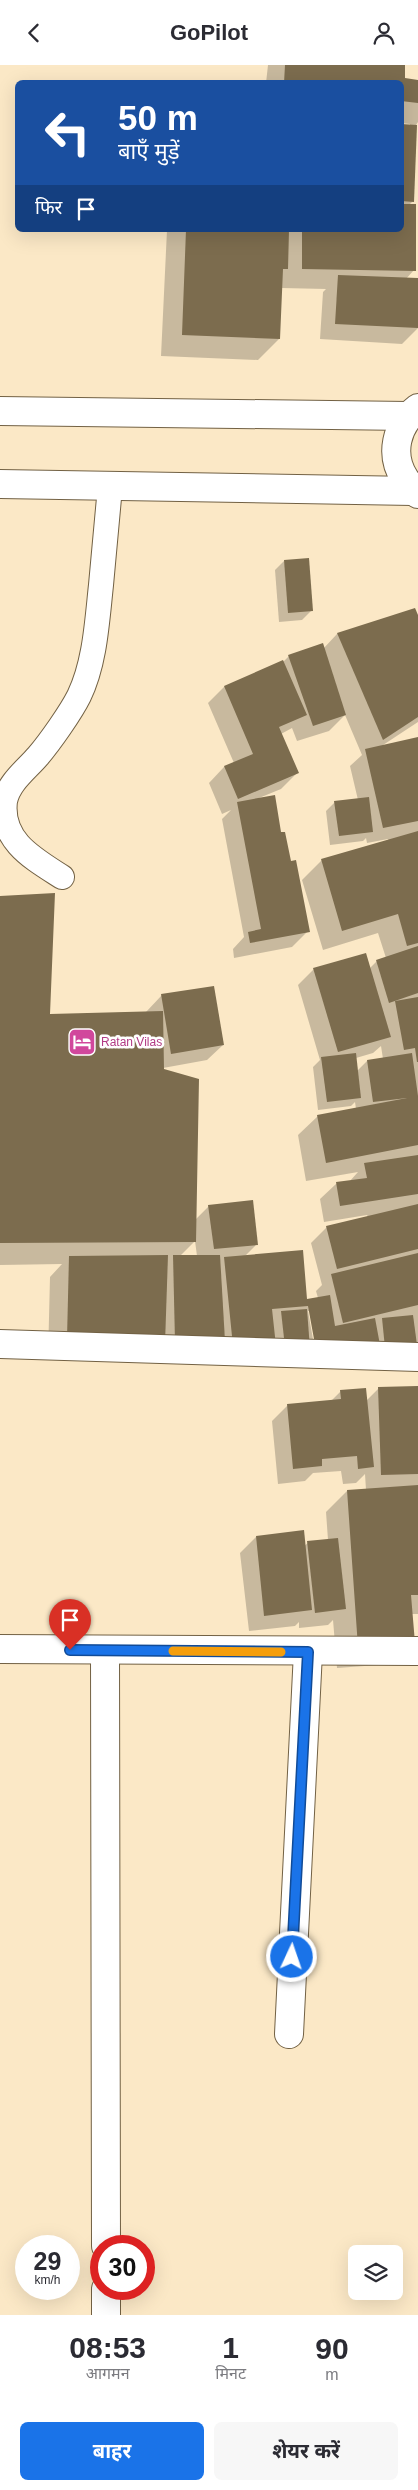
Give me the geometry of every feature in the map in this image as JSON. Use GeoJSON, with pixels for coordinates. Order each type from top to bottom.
{"type":"FeatureCollection","features":[{"type":"Feature","properties":{"kind":"street"},"geometry":{"type":"LineString","coordinates":[[0,411],[413,412]]}},
{"type":"Feature","properties":{"kind":"street"},"geometry":{"type":"LineString","coordinates":[[413,412],[396,441],[398,468],[416,492]]}},
{"type":"Feature","properties":{"kind":"street"},"geometry":{"type":"LineString","coordinates":[[0,484],[416,492]]}},
{"type":"Feature","properties":{"kind":"street"},"geometry":{"type":"LineString","coordinates":[[0,1344],[418,1357]]}},
{"type":"Feature","properties":{"kind":"street"},"geometry":{"type":"LineString","coordinates":[[0,1649],[308,1652],[418,1651]]}},
{"type":"Feature","properties":{"kind":"street"},"geometry":{"type":"LineString","coordinates":[[105,1650],[106,2235]]}},
{"type":"Feature","properties":{"kind":"street"},"geometry":{"type":"LineString","coordinates":[[289,2034],[308,1652]]}},
{"type":"Feature","properties":{"kind":"street"},"geometry":{"type":"LineString","coordinates":[[106,2300],[106,2315]]}},
{"type":"Feature","properties":{"kind":"lane"},"geometry":{"type":"LineString","coordinates":[[62,877],[23,852],[10,837],[6,820],[5,802],[12,784],[39,755],[78,697],[90,665],[97,624],[110,487]]}},
{"type":"Feature","properties":{"kind":"building"},"geometry":{"type":"Polygon","coordinates":[[[285,65],[405,65],[405,78],[418,80],[418,103],[404,101],[404,80],[284,80],[285,65]]]}},
{"type":"Feature","properties":{"kind":"building"},"geometry":{"type":"Polygon","coordinates":[[[404,124],[417,125],[414,202],[404,201],[404,124]]]}},
{"type":"Feature","properties":{"kind":"building"},"geometry":{"type":"Polygon","coordinates":[[[404,204],[416,204],[416,271],[302,269],[302,232],[404,232],[404,204]]]}},
{"type":"Feature","properties":{"kind":"building"},"geometry":{"type":"Polygon","coordinates":[[[186,232],[289,232],[288,269],[283,269],[280,339],[182,335],[186,232]]]}},
{"type":"Feature","properties":{"kind":"building"},"geometry":{"type":"Polygon","coordinates":[[[338,275],[418,278],[418,328],[335,324],[338,275]]]}},
{"type":"Feature","properties":{"kind":"building"},"geometry":{"type":"Polygon","coordinates":[[[309,558],[313,611],[288,613],[284,560],[309,558]]]}},
{"type":"Feature","properties":{"kind":"building"},"geometry":{"type":"Polygon","coordinates":[[[415,608],[418,615],[418,717],[383,740],[337,633],[415,608]]]}},
{"type":"Feature","properties":{"kind":"building"},"geometry":{"type":"Polygon","coordinates":[[[323,643],[346,715],[313,726],[288,655],[323,643]]]}},
{"type":"Feature","properties":{"kind":"building"},"geometry":{"type":"Polygon","coordinates":[[[283,660],[307,715],[279,727],[299,773],[238,799],[224,766],[253,754],[224,686],[283,660]]]}},
{"type":"Feature","properties":{"kind":"building"},"geometry":{"type":"Polygon","coordinates":[[[418,737],[418,821],[383,828],[365,749],[418,737]]]}},
{"type":"Feature","properties":{"kind":"building"},"geometry":{"type":"Polygon","coordinates":[[[275,795],[281,832],[285,832],[291,861],[296,860],[310,932],[250,943],[248,932],[261,929],[237,802],[275,795]]]}},
{"type":"Feature","properties":{"kind":"building"},"geometry":{"type":"Polygon","coordinates":[[[369,797],[373,832],[339,836],[334,801],[369,797]]]}},
{"type":"Feature","properties":{"kind":"building"},"geometry":{"type":"Polygon","coordinates":[[[418,831],[418,943],[407,946],[398,914],[342,931],[321,859],[418,831]]]}},
{"type":"Feature","properties":{"kind":"building","name":"Ratan Vilas"},"geometry":{"type":"Polygon","coordinates":[[[55,893],[50,1014],[163,1011],[164,1069],[199,1079],[196,1242],[0,1243],[0,896],[55,893]]]}},
{"type":"Feature","properties":{"kind":"building"},"geometry":{"type":"Polygon","coordinates":[[[418,946],[418,993],[389,1003],[376,960],[418,946]]]}},
{"type":"Feature","properties":{"kind":"building"},"geometry":{"type":"Polygon","coordinates":[[[366,953],[391,1037],[338,1052],[313,968],[366,953]]]}},
{"type":"Feature","properties":{"kind":"building"},"geometry":{"type":"Polygon","coordinates":[[[214,986],[224,1045],[171,1054],[161,994],[214,986]]]}},
{"type":"Feature","properties":{"kind":"building"},"geometry":{"type":"Polygon","coordinates":[[[418,997],[417,1062],[415,1048],[404,1050],[395,1001],[418,997]]]}},
{"type":"Feature","properties":{"kind":"building"},"geometry":{"type":"Polygon","coordinates":[[[356,1053],[361,1098],[327,1102],[321,1057],[356,1053]]]}},
{"type":"Feature","properties":{"kind":"building"},"geometry":{"type":"Polygon","coordinates":[[[412,1053],[418,1096],[418,1145],[326,1163],[317,1115],[407,1098],[373,1102],[367,1060],[412,1053]]]}},
{"type":"Feature","properties":{"kind":"building"},"geometry":{"type":"Polygon","coordinates":[[[418,1155],[418,1194],[340,1206],[336,1182],[367,1178],[364,1163],[418,1155]]]}},
{"type":"Feature","properties":{"kind":"building"},"geometry":{"type":"Polygon","coordinates":[[[253,1200],[258,1245],[214,1249],[208,1205],[253,1200]]]}},
{"type":"Feature","properties":{"kind":"building"},"geometry":{"type":"Polygon","coordinates":[[[418,1204],[418,1249],[337,1269],[326,1226],[418,1204]]]}},
{"type":"Feature","properties":{"kind":"building"},"geometry":{"type":"Polygon","coordinates":[[[303,1250],[307,1299],[330,1295],[335,1326],[375,1318],[380,1345],[316,1350],[308,1306],[272,1309],[276,1346],[233,1346],[224,1257],[303,1250]]]}},
{"type":"Feature","properties":{"kind":"building"},"geometry":{"type":"Polygon","coordinates":[[[418,1253],[418,1305],[343,1323],[331,1274],[418,1253]]]}},
{"type":"Feature","properties":{"kind":"building"},"geometry":{"type":"Polygon","coordinates":[[[168,1255],[165,1344],[67,1339],[69,1256],[168,1255]]]}},
{"type":"Feature","properties":{"kind":"building"},"geometry":{"type":"Polygon","coordinates":[[[173,1255],[220,1255],[225,1341],[175,1341],[173,1255]]]}},
{"type":"Feature","properties":{"kind":"building"},"geometry":{"type":"Polygon","coordinates":[[[307,1309],[310,1349],[285,1347],[281,1311],[307,1309]]]}},
{"type":"Feature","properties":{"kind":"building"},"geometry":{"type":"Polygon","coordinates":[[[413,1315],[417,1345],[385,1348],[382,1318],[413,1315]]]}},
{"type":"Feature","properties":{"kind":"building"},"geometry":{"type":"Polygon","coordinates":[[[418,1386],[418,1474],[381,1475],[378,1387],[418,1386]]]}},
{"type":"Feature","properties":{"kind":"building"},"geometry":{"type":"Polygon","coordinates":[[[366,1388],[374,1467],[358,1469],[357,1456],[322,1459],[322,1466],[293,1469],[287,1404],[341,1399],[340,1390],[366,1388]]]}},
{"type":"Feature","properties":{"kind":"building"},"geometry":{"type":"Polygon","coordinates":[[[418,1485],[418,1595],[411,1595],[415,1643],[358,1647],[347,1490],[418,1485]]]}},
{"type":"Feature","properties":{"kind":"building"},"geometry":{"type":"Polygon","coordinates":[[[304,1530],[312,1610],[264,1616],[256,1536],[304,1530]]]}},
{"type":"Feature","properties":{"kind":"building"},"geometry":{"type":"Polygon","coordinates":[[[338,1538],[346,1609],[315,1613],[307,1541],[338,1538]]]}},
{"type":"Feature","properties":{"kind":"slow traffic"},"geometry":{"type":"LineString","coordinates":[[173,1651],[281,1652]]}},
{"type":"Feature","properties":{"kind":"place","name":"Ratan Vilas"},"geometry":{"type":"Point","coordinates":[82,1042]}},
{"type":"Feature","properties":{"kind":"route"},"geometry":{"type":"LineString","coordinates":[[70,1650],[308,1652],[292,1957]]}}]}
